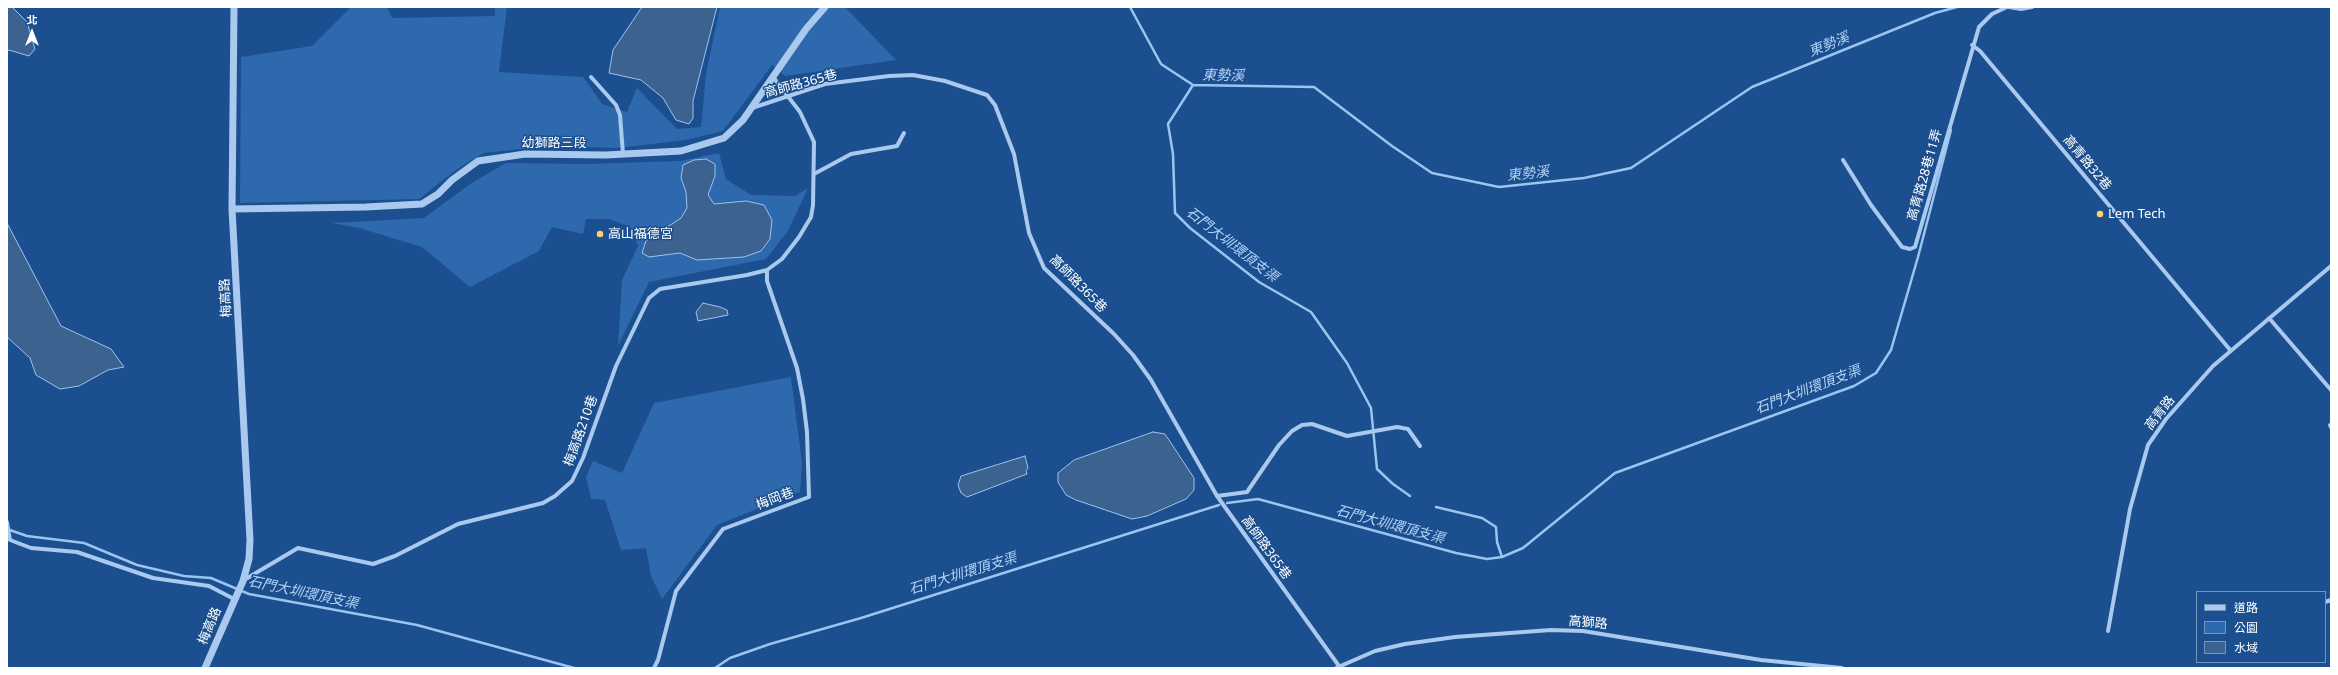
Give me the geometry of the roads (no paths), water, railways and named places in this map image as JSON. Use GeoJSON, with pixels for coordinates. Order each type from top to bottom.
{"type":"FeatureCollection","features":[{"type":"Feature","properties":{"kind":"street","name":"梅高路"},"geometry":{"type":"LineString","coordinates":[[205,668],[242,583],[249,559],[250,540],[232,209],[234,7]]}},
{"type":"Feature","properties":{"kind":"street","name":"幼獅路三段"},"geometry":{"type":"LineString","coordinates":[[232,209],[366,207],[422,204],[438,194],[452,180],[478,161],[525,154],[623,154],[681,151],[724,138],[743,120],[806,29],[825,7]]}},
{"type":"Feature","properties":{"kind":"street","name":"高青路28巷11弄"},"geometry":{"type":"LineString","coordinates":[[1842,160],[1871,205],[1902,247],[1910,249],[1915,247],[1972,45],[1979,28],[1992,14],[2008,7],[2022,9],[2032,7]]}},
{"type":"Feature","properties":{"kind":"street","name":"高青路32巷"},"geometry":{"type":"LineString","coordinates":[[1972,45],[1980,51],[2231,351]]}},
{"type":"Feature","properties":{"kind":"street","name":"高師路365巷"},"geometry":{"type":"LineString","coordinates":[[751,108],[825,84],[889,76],[913,75],[945,82],[986,95],[995,105],[1014,154],[1029,233],[1044,268],[1109,329],[1133,355],[1152,380],[1217,496],[1338,667]]}},
{"type":"Feature","properties":{"kind":"street","name":"梅高路210巷"},"geometry":{"type":"LineString","coordinates":[[242,583],[298,548],[373,564],[395,556],[458,524],[543,503],[555,496],[572,481],[583,458],[616,366],[649,298],[660,289],[747,275],[768,270],[782,259],[799,237],[811,217],[813,205],[814,142],[800,112],[773,77]]}},
{"type":"Feature","properties":{"kind":"street"},"geometry":{"type":"LineString","coordinates":[[591,78],[616,105],[620,115],[623,154]]}},
{"type":"Feature","properties":{"kind":"street"},"geometry":{"type":"LineString","coordinates":[[814,174],[851,154],[898,146],[904,133]]}},
{"type":"Feature","properties":{"kind":"street","name":"高青路"},"geometry":{"type":"LineString","coordinates":[[2108,631],[2130,509],[2148,445],[2166,419],[2212,366],[2331,266]]}},
{"type":"Feature","properties":{"kind":"street","name":"梅岡巷"},"geometry":{"type":"LineString","coordinates":[[654,668],[658,660],[676,591],[722,529],[809,497],[807,432],[798,368],[767,281],[768,270]]}},
{"type":"Feature","properties":{"kind":"street"},"geometry":{"type":"LineString","coordinates":[[2269,318],[2331,390]]}},
{"type":"Feature","properties":{"kind":"street"},"geometry":{"type":"LineString","coordinates":[[1217,496],[1247,492],[1280,445],[1292,431],[1302,425],[1312,424],[1347,436],[1397,427],[1408,428],[1420,446]]}},
{"type":"Feature","properties":{"kind":"street"},"geometry":{"type":"LineString","coordinates":[[7,522],[10,540],[31,548],[76,552],[153,578],[209,586],[236,596]]}},
{"type":"Feature","properties":{"kind":"street","name":"高獅路"},"geometry":{"type":"LineString","coordinates":[[1338,667],[1376,651],[1405,644],[1455,637],[1551,630],[1584,631],[1761,660],[1842,668]]}},
{"type":"Feature","properties":{"kind":"water"},"geometry":{"type":"Polygon","coordinates":[[[7,7],[12,7],[27,22],[35,49],[29,56],[9,50],[7,51],[7,7]]]}},
{"type":"Feature","properties":{"kind":"water"},"geometry":{"type":"Polygon","coordinates":[[[642,7],[717,7],[693,101],[693,118],[689,124],[676,120],[663,98],[641,80],[609,73],[613,50],[642,7]]]}},
{"type":"Feature","properties":{"kind":"water"},"geometry":{"type":"Polygon","coordinates":[[[706,159],[715,164],[715,176],[708,195],[714,204],[746,201],[764,205],[772,220],[770,239],[761,251],[744,257],[697,260],[680,253],[649,257],[642,253],[646,241],[681,218],[687,208],[686,192],[681,178],[683,165],[694,160],[706,159]]]}},
{"type":"Feature","properties":{"kind":"water"},"geometry":{"type":"Polygon","coordinates":[[[7,223],[61,326],[111,349],[124,367],[108,370],[79,386],[60,389],[36,375],[30,358],[7,337],[7,223]]]}},
{"type":"Feature","properties":{"kind":"water"},"geometry":{"type":"Polygon","coordinates":[[[703,303],[727,310],[728,315],[698,321],[696,312],[703,303]]]}},
{"type":"Feature","properties":{"kind":"water"},"geometry":{"type":"Polygon","coordinates":[[[1153,432],[1165,434],[1194,478],[1194,490],[1186,499],[1147,516],[1132,519],[1076,500],[1066,495],[1058,482],[1058,473],[1074,460],[1153,432]]]}},
{"type":"Feature","properties":{"kind":"water"},"geometry":{"type":"Polygon","coordinates":[[[1025,456],[1028,468],[1026,471],[1027,474],[967,497],[961,493],[958,485],[961,476],[1025,456]]]}},
{"type":"Feature","properties":{"kind":"waterway","name":"東勢溪"},"geometry":{"type":"LineString","coordinates":[[1130,7],[1161,64],[1193,85],[1314,87],[1392,146],[1432,173],[1499,187],[1584,178],[1631,168],[1752,87],[1935,13],[1957,7]]}},
{"type":"Feature","properties":{"kind":"waterway","name":"石門大圳環頂支渠"},"geometry":{"type":"LineString","coordinates":[[1193,85],[1168,124],[1173,154],[1175,213],[1190,228],[1259,282],[1311,312],[1347,363],[1371,408],[1377,469],[1393,484],[1410,496]]}},
{"type":"Feature","properties":{"kind":"waterway","name":"石門大圳環頂支渠"},"geometry":{"type":"LineString","coordinates":[[1227,503],[1258,499],[1456,553],[1487,559],[1502,557],[1523,548],[1615,473],[1854,386],[1876,373],[1891,350],[1918,257],[1951,130]]}},
{"type":"Feature","properties":{"kind":"waterway","name":"石門大圳環頂支渠"},"geometry":{"type":"LineString","coordinates":[[715,668],[730,658],[770,644],[861,618],[1219,505]]}},
{"type":"Feature","properties":{"kind":"waterway","name":"石門大圳環頂支渠"},"geometry":{"type":"LineString","coordinates":[[1436,507],[1482,518],[1496,527],[1497,542],[1502,557]]}},
{"type":"Feature","properties":{"kind":"waterway","name":"石門大圳環頂支渠"},"geometry":{"type":"LineString","coordinates":[[7,529],[27,536],[84,543],[137,565],[184,576],[211,578],[249,594],[417,625],[574,668]]}},
{"type":"Feature","properties":{"kind":"place","name":"Lem Tech"},"geometry":{"type":"Point","coordinates":[2100,214]}},
{"type":"Feature","properties":{"kind":"place","name":"高山福德宮"},"geometry":{"type":"Point","coordinates":[600,234]}}]}
